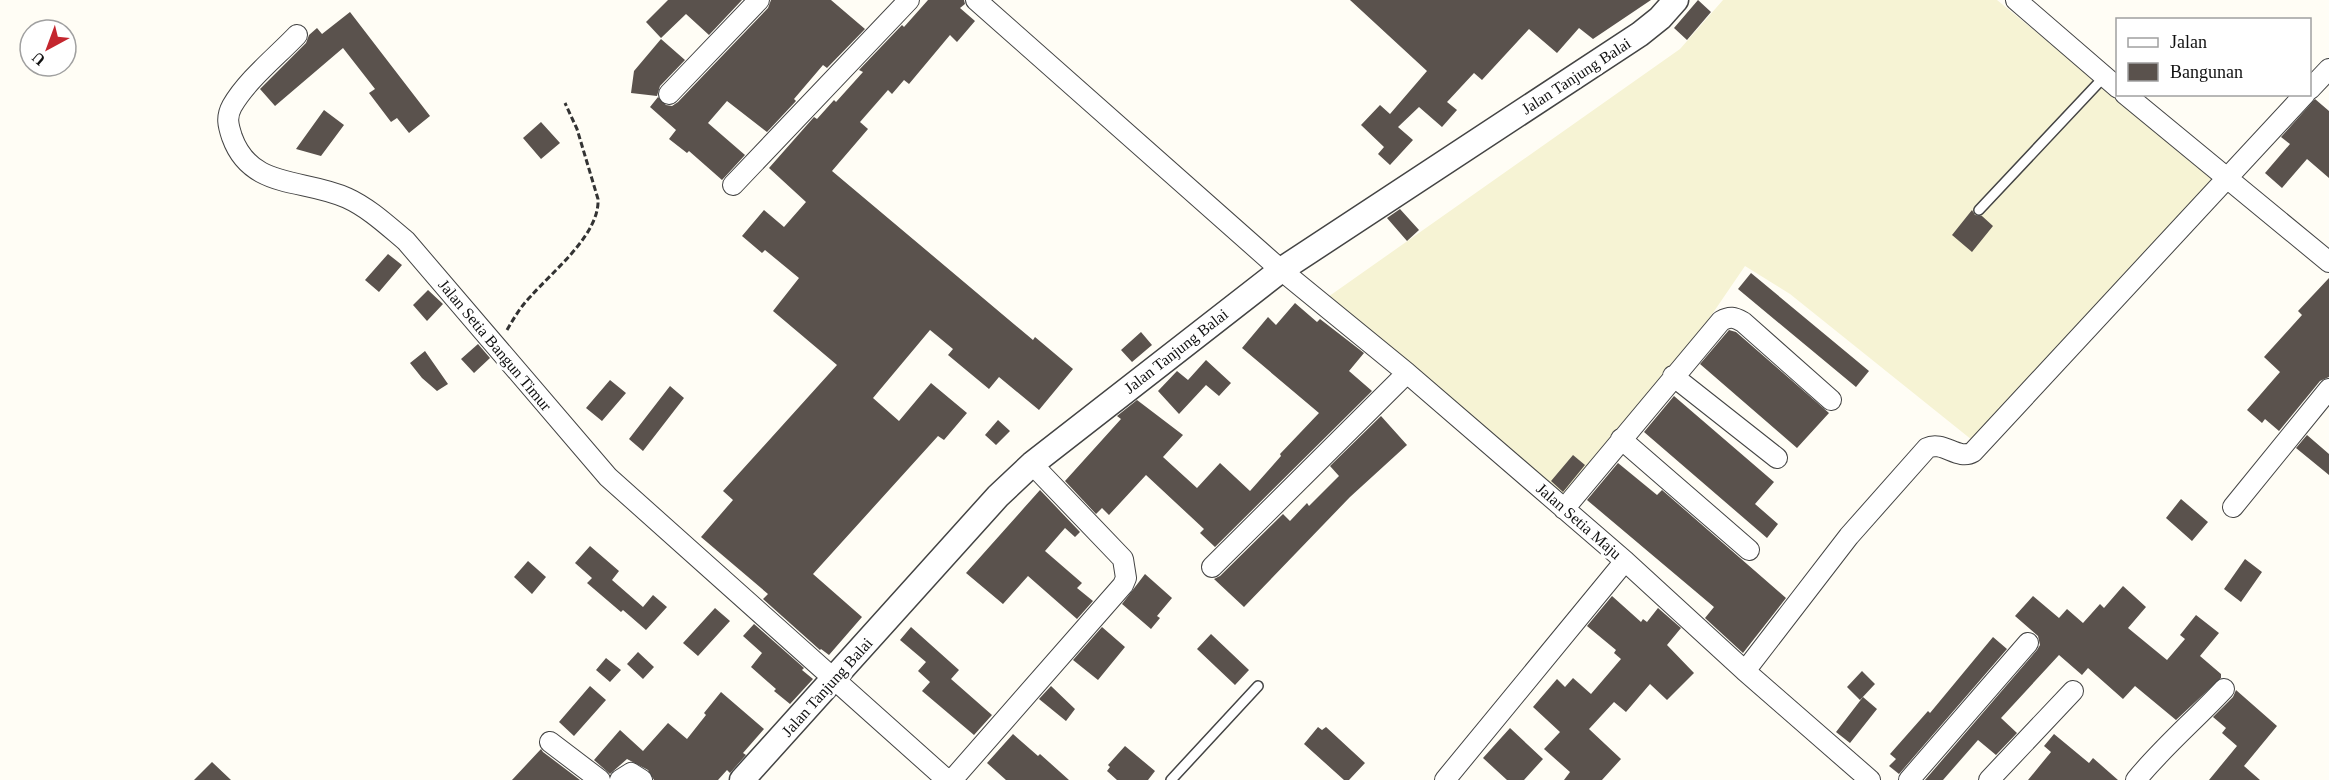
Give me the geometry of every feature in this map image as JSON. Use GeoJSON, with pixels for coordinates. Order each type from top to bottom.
{"type":"FeatureCollection","features":[{"type":"Feature","properties":{"kind":"street"},"geometry":{"type":"LineString","coordinates":[[669,94],[759,0]]}},
{"type":"Feature","properties":{"kind":"street"},"geometry":{"type":"LineString","coordinates":[[733,185],[909,0]]}},
{"type":"Feature","properties":{"kind":"street","name":"Jalan Setia Maju"},"geometry":{"type":"LineString","coordinates":[[976,0],[1281,270],[1407,373],[1624,561],[1870,780]]}},
{"type":"Feature","properties":{"kind":"street","name":"Jalan Tanjung Balai"},"geometry":{"type":"LineString","coordinates":[[742,780],[998,496],[1032,464],[1281,270],[1640,34],[1660,18],[1676,0]]}},
{"type":"Feature","properties":{"kind":"street"},"geometry":{"type":"LineString","coordinates":[[2016,0],[2111,83]]}},
{"type":"Feature","properties":{"kind":"street","name":"Jalan Setia Bangun Timur"},"geometry":{"type":"LineString","coordinates":[[297,35],[246,87],[231,108],[227,123],[243,160],[254,169],[291,184],[322,188],[349,199],[380,219],[406,241],[608,477],[950,780]]}},
{"type":"Feature","properties":{"kind":"street"},"geometry":{"type":"LineString","coordinates":[[2311,88],[2329,69]]}},
{"type":"Feature","properties":{"kind":"street"},"geometry":{"type":"LineString","coordinates":[[2128,96],[2329,262]]}},
{"type":"Feature","properties":{"kind":"street"},"geometry":{"type":"LineString","coordinates":[[1745,671],[1850,536],[1927,448],[1937,445],[1964,454],[1973,452],[2303,96]]}},
{"type":"Feature","properties":{"kind":"street"},"geometry":{"type":"LineString","coordinates":[[1564,509],[1721,321],[1733,317],[1743,322],[1831,400]]}},
{"type":"Feature","properties":{"kind":"street"},"geometry":{"type":"LineString","coordinates":[[1212,567],[1407,373]]}},
{"type":"Feature","properties":{"kind":"street"},"geometry":{"type":"LineString","coordinates":[[1673,376],[1777,458]]}},
{"type":"Feature","properties":{"kind":"street"},"geometry":{"type":"LineString","coordinates":[[2233,507],[2329,389]]}},
{"type":"Feature","properties":{"kind":"street"},"geometry":{"type":"LineString","coordinates":[[1621,439],[1749,550]]}},
{"type":"Feature","properties":{"kind":"street"},"geometry":{"type":"LineString","coordinates":[[950,780],[1117,592],[1126,578],[1123,559],[1032,464]]}},
{"type":"Feature","properties":{"kind":"street"},"geometry":{"type":"LineString","coordinates":[[1445,780],[1624,561]]}},
{"type":"Feature","properties":{"kind":"street"},"geometry":{"type":"LineString","coordinates":[[1909,780],[2028,643]]}},
{"type":"Feature","properties":{"kind":"street"},"geometry":{"type":"LineString","coordinates":[[2136,780],[2224,689]]}},
{"type":"Feature","properties":{"kind":"street"},"geometry":{"type":"LineString","coordinates":[[1989,780],[2073,691]]}},
{"type":"Feature","properties":{"kind":"street"},"geometry":{"type":"LineString","coordinates":[[550,742],[600,780]]}},
{"type":"Feature","properties":{"kind":"street"},"geometry":{"type":"LineString","coordinates":[[620,780],[631,773],[642,780]]}},
{"type":"Feature","properties":{"kind":"lane"},"geometry":{"type":"LineString","coordinates":[[1979,210],[2111,83]]}},
{"type":"Feature","properties":{"kind":"lane"},"geometry":{"type":"LineString","coordinates":[[1171,780],[1258,686]]}},
{"type":"Feature","properties":{"kind":"path"},"geometry":{"type":"LineString","coordinates":[[497,347],[513,319],[529,298],[576,249],[598,211],[598,199],[577,129],[565,103]]}},
{"type":"Feature","properties":{"kind":"shaded area"},"geometry":{"type":"Polygon","coordinates":[[[1723,0],[1997,0],[2215,178],[1977,444],[1790,294],[1745,266],[1704,326],[1556,511],[1318,304],[1680,49],[1723,0]]]}},
{"type":"Feature","properties":{"kind":"building"},"geometry":{"type":"Polygon","coordinates":[[[668,0],[742,0],[709,35],[686,14],[661,38],[646,22],[668,0]]]}},
{"type":"Feature","properties":{"kind":"building"},"geometry":{"type":"Polygon","coordinates":[[[771,0],[831,0],[865,29],[827,68],[823,65],[794,99],[796,101],[767,132],[727,101],[708,123],[745,155],[722,180],[689,151],[687,153],[669,139],[676,130],[650,107],[658,97],[666,105],[672,106],[678,102],[768,8],[771,0]]]}},
{"type":"Feature","properties":{"kind":"building"},"geometry":{"type":"Polygon","coordinates":[[[928,0],[964,0],[965,4],[960,8],[975,21],[957,42],[950,35],[909,84],[904,80],[892,94],[888,90],[860,122],[868,129],[832,171],[1033,340],[1035,337],[1073,369],[1039,410],[999,377],[989,389],[948,355],[953,349],[930,330],[873,398],[899,421],[931,383],[967,413],[944,440],[938,436],[813,574],[862,617],[829,655],[820,650],[763,599],[768,594],[701,537],[733,500],[723,491],[837,365],[773,311],[799,278],[765,250],[762,253],[742,236],[764,210],[784,227],[806,202],[769,168],[814,117],[817,119],[834,100],[836,102],[863,72],[859,70],[902,25],[904,27],[928,0]]]}},
{"type":"Feature","properties":{"kind":"building"},"geometry":{"type":"Polygon","coordinates":[[[1350,0],[1651,0],[1593,39],[1579,28],[1557,53],[1529,29],[1482,80],[1474,73],[1447,102],[1457,110],[1442,127],[1419,107],[1398,127],[1413,140],[1390,165],[1378,154],[1384,147],[1361,125],[1380,105],[1390,114],[1427,71],[1350,0]]]}},
{"type":"Feature","properties":{"kind":"building"},"geometry":{"type":"Polygon","coordinates":[[[1698,0],[1711,12],[1687,40],[1674,28],[1698,0]]]}},
{"type":"Feature","properties":{"kind":"building"},"geometry":{"type":"Polygon","coordinates":[[[350,12],[430,116],[409,133],[397,118],[391,122],[369,93],[375,89],[343,48],[275,106],[260,89],[306,43],[309,35],[317,28],[322,34],[350,12]]]}},
{"type":"Feature","properties":{"kind":"building"},"geometry":{"type":"Polygon","coordinates":[[[661,39],[685,60],[660,86],[657,96],[631,93],[634,71],[661,39]]]}},
{"type":"Feature","properties":{"kind":"building"},"geometry":{"type":"Polygon","coordinates":[[[2315,99],[2329,111],[2329,178],[2307,159],[2282,188],[2265,173],[2290,144],[2281,137],[2315,99]]]}},
{"type":"Feature","properties":{"kind":"building"},"geometry":{"type":"Polygon","coordinates":[[[324,110],[344,125],[321,156],[296,149],[324,110]]]}},
{"type":"Feature","properties":{"kind":"building"},"geometry":{"type":"Polygon","coordinates":[[[541,122],[560,143],[541,159],[523,138],[541,122]]]}},
{"type":"Feature","properties":{"kind":"building"},"geometry":{"type":"Polygon","coordinates":[[[1400,209],[1419,230],[1407,241],[1387,218],[1400,209]]]}},
{"type":"Feature","properties":{"kind":"building"},"geometry":{"type":"Polygon","coordinates":[[[1972,210],[1975,215],[1982,216],[1993,226],[1972,252],[1952,235],[1972,210]]]}},
{"type":"Feature","properties":{"kind":"building"},"geometry":{"type":"Polygon","coordinates":[[[388,254],[402,265],[379,292],[365,280],[388,254]]]}},
{"type":"Feature","properties":{"kind":"building"},"geometry":{"type":"Polygon","coordinates":[[[1751,273],[1869,371],[1856,387],[1738,289],[1751,273]]]}},
{"type":"Feature","properties":{"kind":"building"},"geometry":{"type":"Polygon","coordinates":[[[2329,278],[2329,377],[2320,381],[2279,431],[2265,419],[2262,423],[2247,410],[2280,372],[2264,357],[2302,315],[2298,311],[2329,278]]]}},
{"type":"Feature","properties":{"kind":"building"},"geometry":{"type":"Polygon","coordinates":[[[428,290],[443,304],[427,321],[413,305],[428,290]]]}},
{"type":"Feature","properties":{"kind":"building"},"geometry":{"type":"Polygon","coordinates":[[[1295,303],[1317,322],[1320,319],[1364,353],[1349,371],[1372,391],[1215,547],[1200,533],[1204,529],[1146,475],[1109,515],[1102,508],[1096,514],[1065,481],[1121,419],[1117,416],[1137,400],[1183,435],[1163,457],[1197,488],[1220,463],[1250,491],[1281,456],[1280,454],[1319,413],[1242,348],[1268,317],[1276,325],[1295,303]]]}},
{"type":"Feature","properties":{"kind":"building"},"geometry":{"type":"Polygon","coordinates":[[[1729,330],[1736,332],[1829,413],[1797,448],[1700,364],[1729,330]]]}},
{"type":"Feature","properties":{"kind":"building"},"geometry":{"type":"Polygon","coordinates":[[[1141,332],[1152,345],[1132,362],[1121,350],[1141,332]]]}},
{"type":"Feature","properties":{"kind":"building"},"geometry":{"type":"Polygon","coordinates":[[[478,344],[490,358],[474,373],[461,359],[478,344]]]}},
{"type":"Feature","properties":{"kind":"building"},"geometry":{"type":"Polygon","coordinates":[[[425,351],[448,384],[437,391],[410,363],[425,351]]]}},
{"type":"Feature","properties":{"kind":"building"},"geometry":{"type":"Polygon","coordinates":[[[1206,360],[1231,383],[1219,396],[1206,385],[1179,414],[1158,391],[1177,371],[1188,380],[1206,360]]]}},
{"type":"Feature","properties":{"kind":"building"},"geometry":{"type":"Polygon","coordinates":[[[610,380],[626,393],[602,421],[586,408],[610,380]]]}},
{"type":"Feature","properties":{"kind":"building"},"geometry":{"type":"Polygon","coordinates":[[[670,386],[684,398],[643,451],[629,439],[670,386]]]}},
{"type":"Feature","properties":{"kind":"building"},"geometry":{"type":"Polygon","coordinates":[[[1674,396],[1774,482],[1755,504],[1778,524],[1767,538],[1644,432],[1674,396]]]}},
{"type":"Feature","properties":{"kind":"building"},"geometry":{"type":"Polygon","coordinates":[[[1381,416],[1407,445],[1350,497],[1244,607],[1214,579],[1220,576],[1283,514],[1290,521],[1307,503],[1309,506],[1339,476],[1330,466],[1381,416]]]}},
{"type":"Feature","properties":{"kind":"building"},"geometry":{"type":"Polygon","coordinates":[[[998,420],[1010,431],[996,445],[985,435],[998,420]]]}},
{"type":"Feature","properties":{"kind":"building"},"geometry":{"type":"Polygon","coordinates":[[[2307,435],[2329,454],[2329,475],[2296,448],[2307,435]]]}},
{"type":"Feature","properties":{"kind":"building"},"geometry":{"type":"Polygon","coordinates":[[[1573,455],[1585,465],[1563,492],[1551,481],[1573,455]]]}},
{"type":"Feature","properties":{"kind":"building"},"geometry":{"type":"Polygon","coordinates":[[[1618,463],[1657,495],[1662,490],[1786,598],[1743,653],[1705,618],[1714,607],[1587,500],[1618,463]]]}},
{"type":"Feature","properties":{"kind":"building"},"geometry":{"type":"Polygon","coordinates":[[[1040,490],[1080,532],[1075,537],[1065,528],[1045,551],[1082,583],[1077,588],[1093,601],[1077,619],[1028,576],[1003,604],[966,573],[1040,490]]]}},
{"type":"Feature","properties":{"kind":"building"},"geometry":{"type":"Polygon","coordinates":[[[2181,499],[2208,522],[2192,541],[2166,518],[2181,499]]]}},
{"type":"Feature","properties":{"kind":"building"},"geometry":{"type":"Polygon","coordinates":[[[590,546],[619,571],[612,580],[643,607],[653,595],[667,607],[646,630],[587,583],[592,578],[575,563],[590,546]]]}},
{"type":"Feature","properties":{"kind":"building"},"geometry":{"type":"Polygon","coordinates":[[[2245,559],[2262,572],[2241,602],[2224,589],[2245,559]]]}},
{"type":"Feature","properties":{"kind":"building"},"geometry":{"type":"Polygon","coordinates":[[[528,561],[546,577],[532,594],[514,577],[528,561]]]}},
{"type":"Feature","properties":{"kind":"building"},"geometry":{"type":"Polygon","coordinates":[[[1145,574],[1172,598],[1157,616],[1160,618],[1151,629],[1122,604],[1145,574]]]}},
{"type":"Feature","properties":{"kind":"building"},"geometry":{"type":"Polygon","coordinates":[[[2123,586],[2146,607],[2128,628],[2167,660],[2185,639],[2180,635],[2196,615],[2219,633],[2200,656],[2221,674],[2221,678],[2176,720],[2135,686],[2123,699],[2088,668],[2082,675],[2059,655],[2001,718],[2017,733],[1996,755],[1978,740],[1943,780],[1925,780],[2040,645],[2038,636],[2015,616],[2033,596],[2059,618],[2067,609],[2083,623],[2100,604],[2104,608],[2123,586]]]}},
{"type":"Feature","properties":{"kind":"building"},"geometry":{"type":"Polygon","coordinates":[[[1612,596],[1641,622],[1643,619],[1647,622],[1658,608],[1681,628],[1667,645],[1694,673],[1667,700],[1650,684],[1626,712],[1614,702],[1589,729],[1621,759],[1602,780],[1564,780],[1570,772],[1544,749],[1560,732],[1533,707],[1557,679],[1565,687],[1573,678],[1591,694],[1621,659],[1614,653],[1616,650],[1587,626],[1612,596]]]}},
{"type":"Feature","properties":{"kind":"building"},"geometry":{"type":"Polygon","coordinates":[[[715,608],[730,621],[698,656],[683,643],[715,608]]]}},
{"type":"Feature","properties":{"kind":"building"},"geometry":{"type":"Polygon","coordinates":[[[754,624],[804,668],[802,670],[813,679],[790,704],[751,667],[762,653],[743,636],[754,624]]]}},
{"type":"Feature","properties":{"kind":"building"},"geometry":{"type":"Polygon","coordinates":[[[911,627],[959,670],[951,679],[992,715],[974,735],[922,691],[930,682],[918,671],[926,662],[900,640],[911,627]]]}},
{"type":"Feature","properties":{"kind":"building"},"geometry":{"type":"Polygon","coordinates":[[[1102,627],[1125,647],[1098,680],[1073,660],[1102,627]]]}},
{"type":"Feature","properties":{"kind":"building"},"geometry":{"type":"Polygon","coordinates":[[[1211,634],[1249,670],[1235,685],[1197,649],[1211,634]]]}},
{"type":"Feature","properties":{"kind":"building"},"geometry":{"type":"Polygon","coordinates":[[[1993,637],[2007,649],[1899,774],[1889,766],[1896,759],[1890,754],[1928,711],[1930,713],[1993,637]]]}},
{"type":"Feature","properties":{"kind":"building"},"geometry":{"type":"Polygon","coordinates":[[[638,652],[654,667],[643,679],[627,664],[638,652]]]}},
{"type":"Feature","properties":{"kind":"building"},"geometry":{"type":"Polygon","coordinates":[[[606,658],[621,670],[610,682],[596,670],[606,658]]]}},
{"type":"Feature","properties":{"kind":"building"},"geometry":{"type":"Polygon","coordinates":[[[1862,671],[1875,684],[1860,700],[1847,687],[1862,671]]]}},
{"type":"Feature","properties":{"kind":"building"},"geometry":{"type":"Polygon","coordinates":[[[590,686],[606,700],[574,736],[559,722],[590,686]]]}},
{"type":"Feature","properties":{"kind":"building"},"geometry":{"type":"Polygon","coordinates":[[[1051,686],[1075,709],[1066,721],[1039,699],[1051,686]]]}},
{"type":"Feature","properties":{"kind":"building"},"geometry":{"type":"Polygon","coordinates":[[[2236,690],[2277,726],[2244,766],[2260,780],[2209,780],[2237,746],[2222,733],[2226,728],[2213,717],[2233,697],[2236,690]]]}},
{"type":"Feature","properties":{"kind":"building"},"geometry":{"type":"Polygon","coordinates":[[[721,692],[764,729],[743,753],[746,755],[730,773],[727,770],[718,780],[654,780],[648,770],[627,759],[610,774],[594,760],[620,730],[643,751],[668,723],[687,739],[721,692]]]}},
{"type":"Feature","properties":{"kind":"building"},"geometry":{"type":"Polygon","coordinates":[[[1863,697],[1877,709],[1850,743],[1836,732],[1863,697]]]}},
{"type":"Feature","properties":{"kind":"building"},"geometry":{"type":"Polygon","coordinates":[[[1318,727],[1322,730],[1326,727],[1365,763],[1349,780],[1344,780],[1304,744],[1318,727]]]}},
{"type":"Feature","properties":{"kind":"building"},"geometry":{"type":"Polygon","coordinates":[[[1510,728],[1543,759],[1524,780],[1507,780],[1483,758],[1510,728]]]}},
{"type":"Feature","properties":{"kind":"building"},"geometry":{"type":"Polygon","coordinates":[[[1013,734],[1069,780],[1006,780],[987,763],[1013,734]]]}},
{"type":"Feature","properties":{"kind":"building"},"geometry":{"type":"Polygon","coordinates":[[[2054,734],[2089,763],[2093,758],[2118,780],[2028,780],[2051,752],[2044,746],[2054,734]]]}},
{"type":"Feature","properties":{"kind":"building"},"geometry":{"type":"Polygon","coordinates":[[[1125,746],[1155,771],[1148,780],[1117,780],[1107,771],[1110,767],[1108,765],[1125,746]]]}},
{"type":"Feature","properties":{"kind":"building"},"geometry":{"type":"Polygon","coordinates":[[[541,749],[543,752],[580,780],[512,780],[541,749]]]}},
{"type":"Feature","properties":{"kind":"building"},"geometry":{"type":"Polygon","coordinates":[[[212,762],[231,780],[194,780],[212,762]]]}}]}
